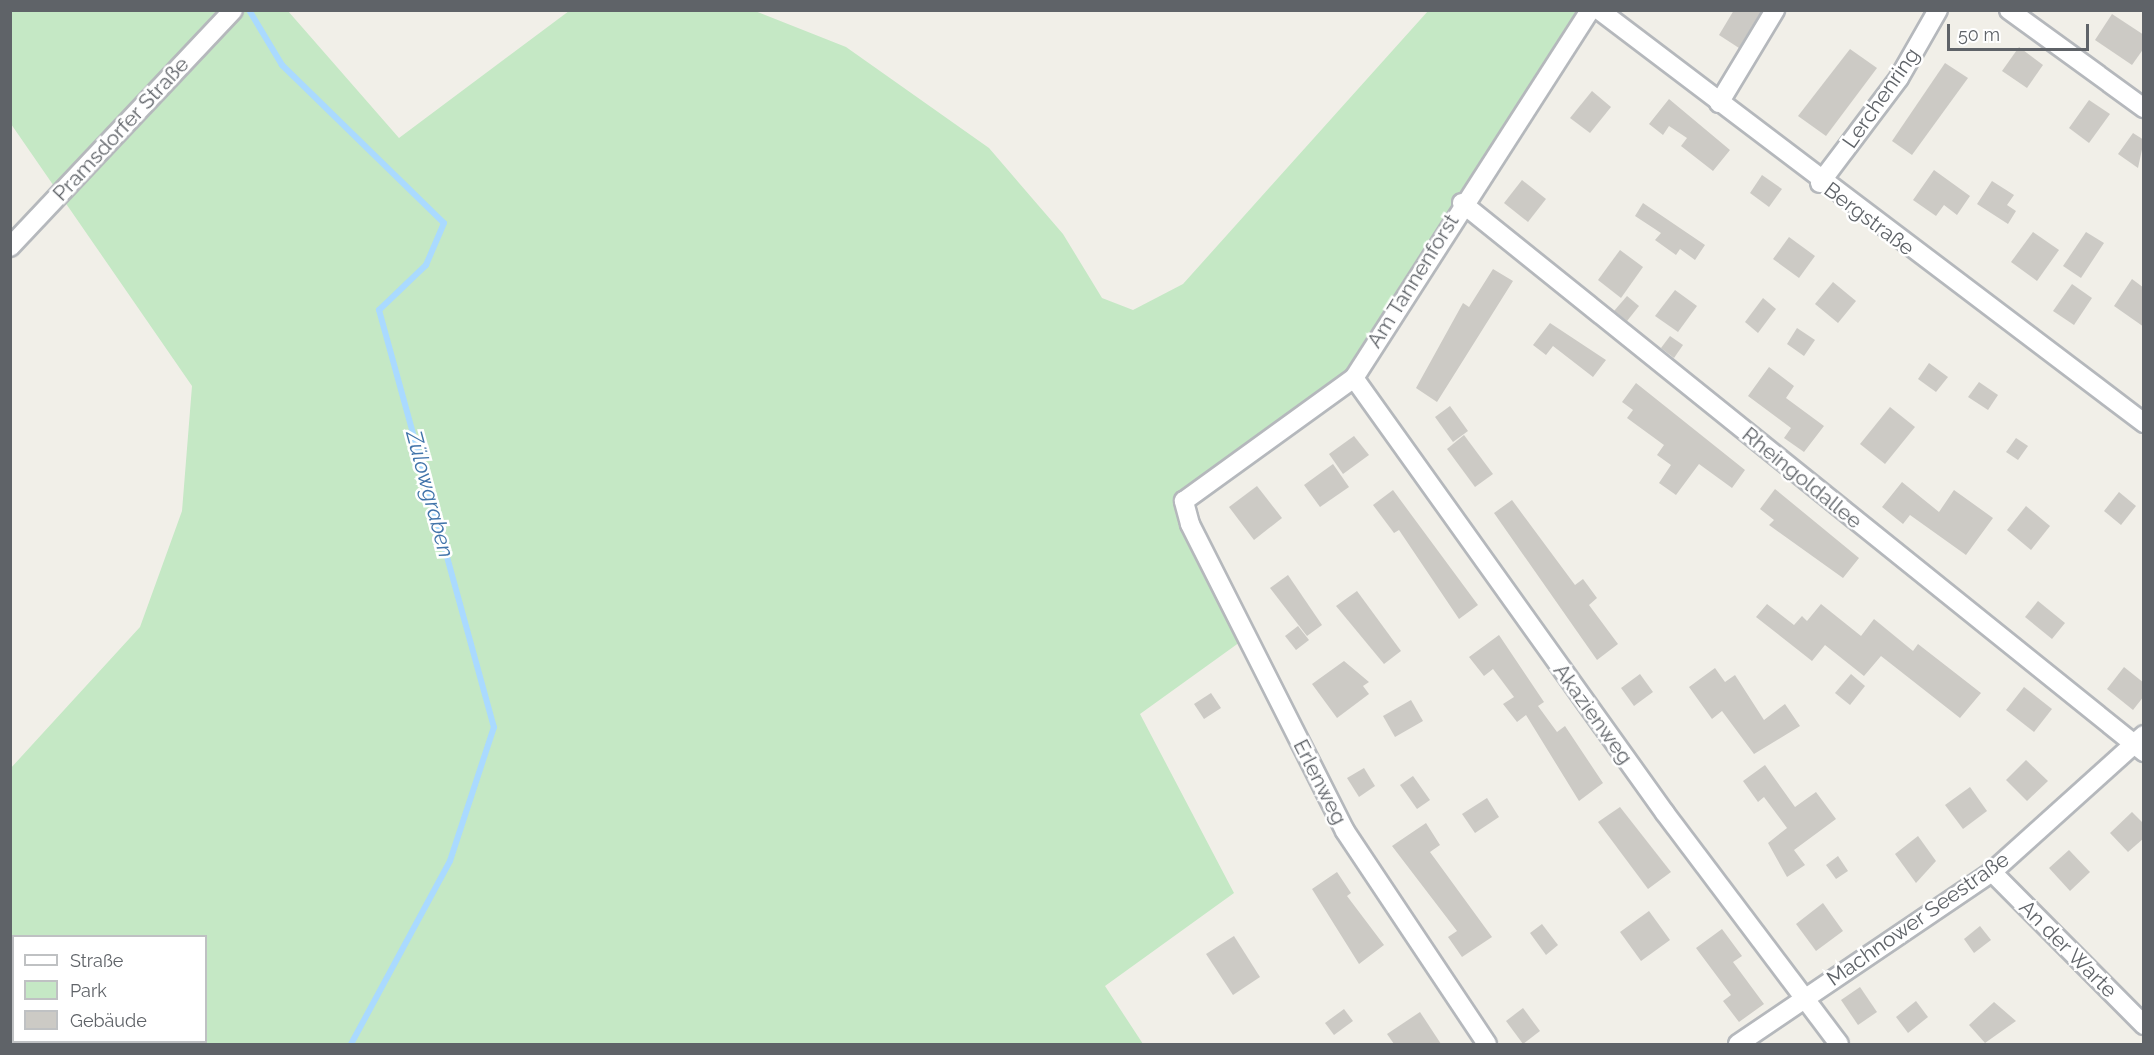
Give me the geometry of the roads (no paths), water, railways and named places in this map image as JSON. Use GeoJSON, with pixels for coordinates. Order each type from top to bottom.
{"type":"FeatureCollection","features":[{"type":"Feature","properties":{"kind":"street","name":"Pramsdorfer Straße"},"geometry":{"type":"LineString","coordinates":[[10,247],[233,10]]}},
{"type":"Feature","properties":{"kind":"street","name":"Am Tannenforst"},"geometry":{"type":"LineString","coordinates":[[1184,501],[1354,378],[1462,202],[1590,10]]}},
{"type":"Feature","properties":{"kind":"street","name":"Bergstraße"},"geometry":{"type":"LineString","coordinates":[[1599,10],[1820,183],[2144,423]]}},
{"type":"Feature","properties":{"kind":"street"},"geometry":{"type":"LineString","coordinates":[[1719,103],[1775,10]]}},
{"type":"Feature","properties":{"kind":"street","name":"Lerchenring"},"geometry":{"type":"LineString","coordinates":[[1820,183],[1899,78],[1938,10]]}},
{"type":"Feature","properties":{"kind":"street"},"geometry":{"type":"LineString","coordinates":[[2010,10],[2144,108]]}},
{"type":"Feature","properties":{"kind":"street","name":"Rheingoldallee"},"geometry":{"type":"LineString","coordinates":[[1462,202],[2141,744]]}},
{"type":"Feature","properties":{"kind":"street","name":"Akazienweg"},"geometry":{"type":"LineString","coordinates":[[1354,378],[1658,804],[1806,997],[1839,1044]]}},
{"type":"Feature","properties":{"kind":"street","name":"Erlenweg"},"geometry":{"type":"LineString","coordinates":[[1184,501],[1190,524],[1345,831],[1487,1044]]}},
{"type":"Feature","properties":{"kind":"street","name":"Machnower Seestraße"},"geometry":{"type":"LineString","coordinates":[[1738,1044],[1992,872],[2141,744]]}},
{"type":"Feature","properties":{"kind":"street","name":"An der Warte"},"geometry":{"type":"LineString","coordinates":[[1992,872],[2144,1025]]}},
{"type":"Feature","properties":{"kind":"waterway","name":"Zülowgraben"},"geometry":{"type":"LineString","coordinates":[[249,10],[282,65],[444,223],[426,265],[379,310],[494,727],[450,861],[351,1044]]}}]}
